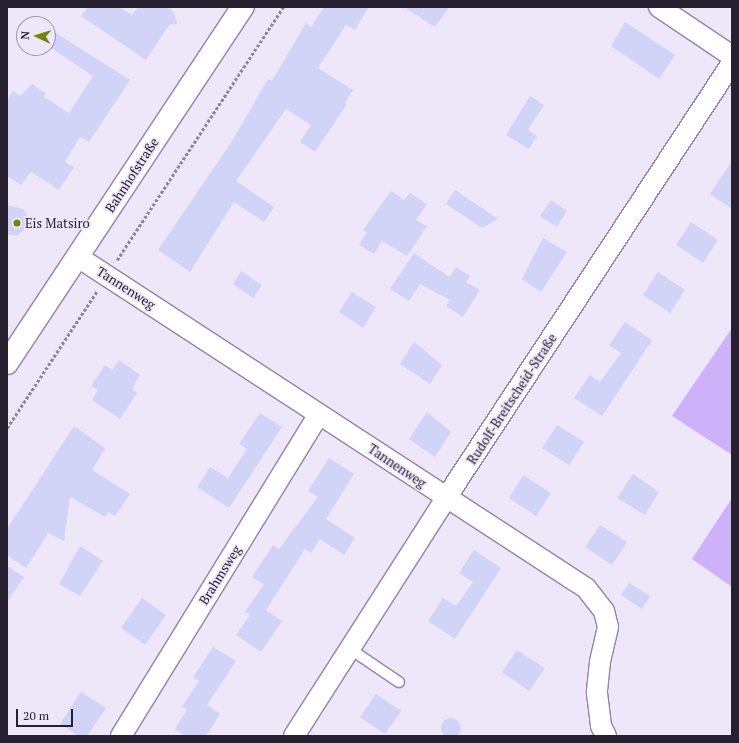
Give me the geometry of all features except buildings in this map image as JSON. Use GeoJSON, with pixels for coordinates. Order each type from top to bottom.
{"type":"FeatureCollection","features":[{"type":"Feature","properties":{"kind":"main road","name":"Bahnhofstraße"},"geometry":{"type":"LineString","coordinates":[[7,362],[243,7]]}},
{"type":"Feature","properties":{"kind":"street"},"geometry":{"type":"LineString","coordinates":[[659,7],[732,56]]}},
{"type":"Feature","properties":{"kind":"street","name":"Rudolf-Breitscheid-Straße"},"geometry":{"type":"LineString","coordinates":[[294,736],[446,498],[732,64]]}},
{"type":"Feature","properties":{"kind":"street","name":"Tannenweg"},"geometry":{"type":"LineString","coordinates":[[78,257],[586,588],[604,611],[608,627],[600,662],[598,693],[601,726],[606,736]]}},
{"type":"Feature","properties":{"kind":"street","name":"Brahmsweg"},"geometry":{"type":"LineString","coordinates":[[121,736],[319,414]]}},
{"type":"Feature","properties":{"kind":"lane"},"geometry":{"type":"LineString","coordinates":[[350,648],[400,682]]}},
{"type":"Feature","properties":{"kind":"path"},"geometry":{"type":"LineString","coordinates":[[7,428],[283,7]]}},
{"type":"Feature","properties":{"kind":"shaded area"},"geometry":{"type":"Polygon","coordinates":[[[732,328],[732,455],[672,416],[732,328]]]}},
{"type":"Feature","properties":{"kind":"shaded area"},"geometry":{"type":"Polygon","coordinates":[[[732,498],[732,587],[692,559],[732,498]]]}},
{"type":"Feature","properties":{"kind":"place","name":"Eis Matsiro"},"geometry":{"type":"Point","coordinates":[17,223]}}]}
